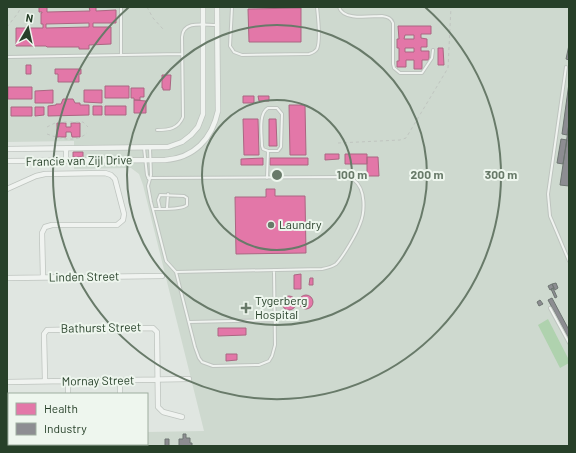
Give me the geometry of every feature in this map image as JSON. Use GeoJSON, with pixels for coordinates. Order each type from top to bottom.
{"type":"FeatureCollection","features":[{"type":"Feature","properties":{"kind":"street","name":"Francie van Zijl Drive"},"geometry":{"type":"LineString","coordinates":[[7,149],[150,148],[168,147],[182,142],[191,135],[200,123],[204,109],[203,7]]}},
{"type":"Feature","properties":{"kind":"street","name":"Francie van Zijl Drive"},"geometry":{"type":"LineString","coordinates":[[7,161],[174,160],[183,157],[202,145],[216,122],[218,111],[217,7]]}},
{"type":"Feature","properties":{"kind":"street"},"geometry":{"type":"LineString","coordinates":[[66,149],[66,160]]}},
{"type":"Feature","properties":{"kind":"street"},"geometry":{"type":"LineString","coordinates":[[7,189],[36,176],[45,174],[105,173],[111,175],[116,181],[124,214],[123,220],[117,225],[52,225],[45,227],[42,233],[43,278]]}},
{"type":"Feature","properties":{"kind":"street","name":"Linden Street"},"geometry":{"type":"LineString","coordinates":[[7,278],[162,276]]}},
{"type":"Feature","properties":{"kind":"street","name":"Bathurst Street"},"geometry":{"type":"LineString","coordinates":[[45,382],[44,334],[47,330],[143,328],[153,328],[157,332],[158,380]]}},
{"type":"Feature","properties":{"kind":"street","name":"Mornay Street"},"geometry":{"type":"LineString","coordinates":[[7,382],[189,379]]}},
{"type":"Feature","properties":{"kind":"street"},"geometry":{"type":"LineString","coordinates":[[120,380],[120,393]]}},
{"type":"Feature","properties":{"kind":"street"},"geometry":{"type":"LineString","coordinates":[[158,380],[158,403],[160,410],[182,417]]}},
{"type":"Feature","properties":{"kind":"street"},"geometry":{"type":"LineString","coordinates":[[68,381],[68,393]]}},
{"type":"Feature","properties":{"kind":"lane"},"geometry":{"type":"LineString","coordinates":[[121,7],[121,55]]}},
{"type":"Feature","properties":{"kind":"lane"},"geometry":{"type":"LineString","coordinates":[[232,7],[230,46],[234,52],[242,55],[313,53],[316,51],[318,43],[317,7]]}},
{"type":"Feature","properties":{"kind":"lane"},"geometry":{"type":"LineString","coordinates":[[339,7],[343,14],[349,16],[387,16],[391,19],[393,23],[393,64],[400,73],[422,73],[432,58],[433,50]]}},
{"type":"Feature","properties":{"kind":"lane"},"geometry":{"type":"LineString","coordinates":[[157,130],[166,130],[175,127],[181,121],[183,30],[187,26],[217,25]]}},
{"type":"Feature","properties":{"kind":"lane"},"geometry":{"type":"LineString","coordinates":[[7,57],[182,54]]}},
{"type":"Feature","properties":{"kind":"lane"},"geometry":{"type":"LineString","coordinates":[[566,67],[548,194],[550,216],[569,261]]}},
{"type":"Feature","properties":{"kind":"lane"},"geometry":{"type":"LineString","coordinates":[[277,108],[281,111],[282,116],[281,147],[278,150],[268,151],[263,149],[262,146],[262,116],[266,109],[277,108]]}},
{"type":"Feature","properties":{"kind":"lane"},"geometry":{"type":"LineString","coordinates":[[144,148],[148,160],[150,178],[149,188],[153,209],[166,261],[176,272],[196,351],[202,362],[213,366],[259,365],[269,361],[274,351],[274,270]]}},
{"type":"Feature","properties":{"kind":"lane"},"geometry":{"type":"LineString","coordinates":[[150,148],[148,160],[150,178]]}},
{"type":"Feature","properties":{"kind":"lane"},"geometry":{"type":"LineString","coordinates":[[267,178],[268,151]]}},
{"type":"Feature","properties":{"kind":"lane"},"geometry":{"type":"LineString","coordinates":[[150,178],[350,178],[359,185],[363,198],[363,213],[360,226],[343,255],[335,265],[322,269],[176,272]]}},
{"type":"Feature","properties":{"kind":"lane"},"geometry":{"type":"LineString","coordinates":[[153,209],[160,209],[185,207],[188,201],[187,198],[184,196],[162,194],[159,196],[158,200],[160,209]]}},
{"type":"Feature","properties":{"kind":"lane"},"geometry":{"type":"LineString","coordinates":[[168,194],[168,208]]}},
{"type":"Feature","properties":{"kind":"lane"},"geometry":{"type":"LineString","coordinates":[[550,308],[569,343]]}},
{"type":"Feature","properties":{"kind":"lane"},"geometry":{"type":"LineString","coordinates":[[189,322],[274,320]]}},
{"type":"Feature","properties":{"kind":"path"},"geometry":{"type":"LineString","coordinates":[[7,27],[18,13],[20,7]]}},
{"type":"Feature","properties":{"kind":"path"},"geometry":{"type":"LineString","coordinates":[[146,7],[163,29]]}},
{"type":"Feature","properties":{"kind":"path"},"geometry":{"type":"LineString","coordinates":[[338,143],[400,140],[406,138],[448,68],[451,7]]}},
{"type":"Feature","properties":{"kind":"path"},"geometry":{"type":"LineString","coordinates":[[47,127],[57,122],[83,122],[88,127]]}},
{"type":"Feature","properties":{"kind":"path"},"geometry":{"type":"LineString","coordinates":[[47,134],[59,139],[81,139],[87,133]]}},
{"type":"Feature","properties":{"kind":"shaded area"},"geometry":{"type":"Polygon","coordinates":[[[7,7],[569,7],[569,446],[7,446],[7,434],[8,445],[148,445],[148,432],[204,431],[139,174],[131,168],[74,169],[74,141],[7,142],[7,7]]]}},
{"type":"Feature","properties":{"kind":"shaded area"},"geometry":{"type":"Polygon","coordinates":[[[548,319],[569,360],[569,363],[560,368],[538,325],[548,319]]]}},
{"type":"Feature","properties":{"kind":"building: Health"},"geometry":{"type":"Polygon","coordinates":[[[39,7],[47,7],[47,12],[90,11],[89,7],[96,7],[96,11],[116,10],[116,23],[93,23],[93,27],[111,27],[111,44],[89,45],[89,49],[79,49],[79,47],[16,46],[16,28],[43,28],[43,24],[41,24],[42,12],[39,12],[39,7]],[[89,23],[46,24],[46,28],[89,27],[89,23]]]}},
{"type":"Feature","properties":{"kind":"building: Health"},"geometry":{"type":"Polygon","coordinates":[[[301,8],[301,42],[249,42],[248,9],[301,8]]]}},
{"type":"Feature","properties":{"kind":"building: Health"},"geometry":{"type":"Polygon","coordinates":[[[398,26],[431,26],[431,34],[421,34],[421,38],[427,39],[427,47],[421,47],[421,51],[429,51],[429,60],[422,60],[422,69],[414,69],[414,60],[406,60],[406,67],[397,67],[397,61],[399,61],[399,48],[397,48],[397,39],[399,39],[398,26]],[[405,35],[404,39],[414,39],[414,35],[405,35]],[[405,48],[405,52],[414,52],[414,48],[405,48]]]}},
{"type":"Feature","properties":{"kind":"building: Health"},"geometry":{"type":"Polygon","coordinates":[[[438,48],[443,48],[444,65],[438,65],[438,48]]]}},
{"type":"Feature","properties":{"kind":"building: Health"},"geometry":{"type":"Polygon","coordinates":[[[26,65],[31,65],[31,74],[26,74],[26,65]]]}},
{"type":"Feature","properties":{"kind":"building: Health"},"geometry":{"type":"Polygon","coordinates":[[[55,69],[81,69],[81,74],[79,74],[79,82],[58,82],[58,74],[55,74],[55,69]]]}},
{"type":"Feature","properties":{"kind":"building: Health"},"geometry":{"type":"Polygon","coordinates":[[[162,75],[171,75],[170,90],[163,90],[162,75]]]}},
{"type":"Feature","properties":{"kind":"building: Health"},"geometry":{"type":"Polygon","coordinates":[[[105,86],[129,86],[129,98],[105,98],[105,86]]]}},
{"type":"Feature","properties":{"kind":"building: Health"},"geometry":{"type":"Polygon","coordinates":[[[8,87],[32,87],[32,99],[8,99],[8,87]]]}},
{"type":"Feature","properties":{"kind":"building: Health"},"geometry":{"type":"Polygon","coordinates":[[[131,88],[144,88],[144,97],[140,97],[140,100],[134,100],[134,98],[131,98],[131,88]]]}},
{"type":"Feature","properties":{"kind":"building: Health"},"geometry":{"type":"Polygon","coordinates":[[[53,90],[53,103],[35,103],[35,91],[53,90]]]}},
{"type":"Feature","properties":{"kind":"building: Health"},"geometry":{"type":"Polygon","coordinates":[[[84,90],[102,90],[102,103],[84,102],[84,90]]]}},
{"type":"Feature","properties":{"kind":"building: Health"},"geometry":{"type":"Polygon","coordinates":[[[243,96],[254,96],[254,103],[243,103],[243,96]]]}},
{"type":"Feature","properties":{"kind":"building: Health"},"geometry":{"type":"Polygon","coordinates":[[[258,96],[269,96],[269,101],[259,101],[258,96]]]}},
{"type":"Feature","properties":{"kind":"building: Health"},"geometry":{"type":"Polygon","coordinates":[[[63,99],[73,99],[75,103],[80,103],[80,105],[89,105],[89,115],[48,116],[48,106],[61,104],[63,99]]]}},
{"type":"Feature","properties":{"kind":"building: Health"},"geometry":{"type":"Polygon","coordinates":[[[134,100],[146,101],[146,113],[134,113],[134,100]]]}},
{"type":"Feature","properties":{"kind":"building: Health"},"geometry":{"type":"Polygon","coordinates":[[[289,105],[305,105],[306,155],[290,155],[289,105]]]}},
{"type":"Feature","properties":{"kind":"building: Health"},"geometry":{"type":"Polygon","coordinates":[[[93,106],[102,106],[102,115],[93,115],[93,106]]]}},
{"type":"Feature","properties":{"kind":"building: Health"},"geometry":{"type":"Polygon","coordinates":[[[105,106],[126,106],[126,115],[105,115],[105,106]]]}},
{"type":"Feature","properties":{"kind":"building: Health"},"geometry":{"type":"Polygon","coordinates":[[[11,107],[32,107],[32,116],[11,116],[11,107]]]}},
{"type":"Feature","properties":{"kind":"building: Health"},"geometry":{"type":"Polygon","coordinates":[[[35,107],[44,107],[44,115],[35,116],[35,107]]]}},
{"type":"Feature","properties":{"kind":"building: Health"},"geometry":{"type":"Polygon","coordinates":[[[243,119],[258,119],[259,155],[244,155],[243,119]]]}},
{"type":"Feature","properties":{"kind":"building: Health"},"geometry":{"type":"Polygon","coordinates":[[[269,119],[276,119],[277,146],[269,146],[269,119]]]}},
{"type":"Feature","properties":{"kind":"building: Health"},"geometry":{"type":"Polygon","coordinates":[[[57,123],[66,123],[66,127],[71,127],[71,123],[80,123],[80,137],[72,137],[71,132],[66,132],[66,137],[57,137],[57,123]]]}},
{"type":"Feature","properties":{"kind":"building: Health"},"geometry":{"type":"Polygon","coordinates":[[[73,152],[83,152],[83,157],[73,157],[73,152]]]}},
{"type":"Feature","properties":{"kind":"building: Health"},"geometry":{"type":"Polygon","coordinates":[[[325,154],[339,154],[339,159],[325,160],[325,154]]]}},
{"type":"Feature","properties":{"kind":"building: Health"},"geometry":{"type":"Polygon","coordinates":[[[345,154],[367,154],[367,164],[345,164],[345,154]]]}},
{"type":"Feature","properties":{"kind":"building: Health"},"geometry":{"type":"Polygon","coordinates":[[[367,157],[378,157],[379,176],[367,176],[367,157]]]}},
{"type":"Feature","properties":{"kind":"building: Health"},"geometry":{"type":"Polygon","coordinates":[[[263,158],[263,165],[241,165],[241,159],[263,158]]]}},
{"type":"Feature","properties":{"kind":"building: Health"},"geometry":{"type":"Polygon","coordinates":[[[270,158],[308,158],[308,165],[270,165],[270,158]]]}},
{"type":"Feature","properties":{"kind":"building: Health","name":"Laundry"},"geometry":{"type":"Polygon","coordinates":[[[266,189],[275,189],[275,196],[305,196],[306,253],[236,254],[235,197],[266,197],[266,189]]]}},
{"type":"Feature","properties":{"kind":"building: Health"},"geometry":{"type":"Polygon","coordinates":[[[301,274],[301,289],[294,289],[294,275],[301,274]]]}},
{"type":"Feature","properties":{"kind":"building: Health"},"geometry":{"type":"Polygon","coordinates":[[[310,278],[313,278],[313,285],[309,285],[310,278]]]}},
{"type":"Feature","properties":{"kind":"building: Health"},"geometry":{"type":"Polygon","coordinates":[[[303,295],[309,295],[313,299],[313,305],[309,309],[303,309],[299,305],[299,299],[303,295]]]}},
{"type":"Feature","properties":{"kind":"building: Health"},"geometry":{"type":"Polygon","coordinates":[[[286,296],[292,296],[296,300],[296,306],[292,310],[286,310],[282,306],[282,300],[286,296]]]}},
{"type":"Feature","properties":{"kind":"building: Health"},"geometry":{"type":"Polygon","coordinates":[[[218,328],[246,328],[246,335],[218,336],[218,328]]]}},
{"type":"Feature","properties":{"kind":"building: Health"},"geometry":{"type":"Polygon","coordinates":[[[226,354],[237,354],[237,360],[226,361],[226,354]]]}},
{"type":"Feature","properties":{"kind":"building: Industry"},"geometry":{"type":"Polygon","coordinates":[[[569,45],[569,60],[566,59],[569,45]]]}},
{"type":"Feature","properties":{"kind":"building: Industry"},"geometry":{"type":"Polygon","coordinates":[[[569,83],[569,124],[567,135],[562,134],[569,83]]]}},
{"type":"Feature","properties":{"kind":"building: Industry"},"geometry":{"type":"Polygon","coordinates":[[[569,124],[569,186],[560,185],[569,124]]]}},
{"type":"Feature","properties":{"kind":"building: Industry"},"geometry":{"type":"Polygon","coordinates":[[[561,139],[567,140],[563,164],[557,163],[561,139]]]}},
{"type":"Feature","properties":{"kind":"building: Industry"},"geometry":{"type":"Polygon","coordinates":[[[556,283],[558,288],[555,290],[552,284],[556,283]]]}},
{"type":"Feature","properties":{"kind":"building: Industry"},"geometry":{"type":"Polygon","coordinates":[[[552,284],[554,288],[550,290],[548,286],[552,284]]]}},
{"type":"Feature","properties":{"kind":"building: Industry"},"geometry":{"type":"Polygon","coordinates":[[[553,288],[557,297],[555,298],[551,289],[553,288]]]}},
{"type":"Feature","properties":{"kind":"building: Industry"},"geometry":{"type":"Polygon","coordinates":[[[552,298],[569,330],[569,339],[548,300],[552,298]]]}},
{"type":"Feature","properties":{"kind":"building: Industry"},"geometry":{"type":"Polygon","coordinates":[[[540,300],[543,304],[539,306],[537,302],[540,300]]]}},
{"type":"Feature","properties":{"kind":"building: Industry"},"geometry":{"type":"Polygon","coordinates":[[[183,434],[186,434],[186,438],[190,438],[190,443],[192,443],[192,446],[179,446],[179,439],[183,439],[183,434]]]}},
{"type":"Feature","properties":{"kind":"building: Industry"},"geometry":{"type":"Polygon","coordinates":[[[165,439],[169,439],[169,446],[165,446],[165,439]]]}},
{"type":"Feature","properties":{"kind":"building: Industry"},"geometry":{"type":"Polygon","coordinates":[[[23,445],[42,445],[42,446],[23,445]]]}},
{"type":"Feature","properties":{"kind":"building: Industry"},"geometry":{"type":"Polygon","coordinates":[[[42,445],[100,445],[100,446],[42,445]]]}},
{"type":"Feature","properties":{"kind":"building: Industry"},"geometry":{"type":"Polygon","coordinates":[[[100,445],[112,445],[112,446],[100,445]]]}},
{"type":"Feature","properties":{"kind":"place","name":"Laundry"},"geometry":{"type":"Point","coordinates":[271,225]}},
{"type":"Feature","properties":{"kind":"place","name":"Tygerberg Hospital"},"geometry":{"type":"Point","coordinates":[246,308]}}]}
